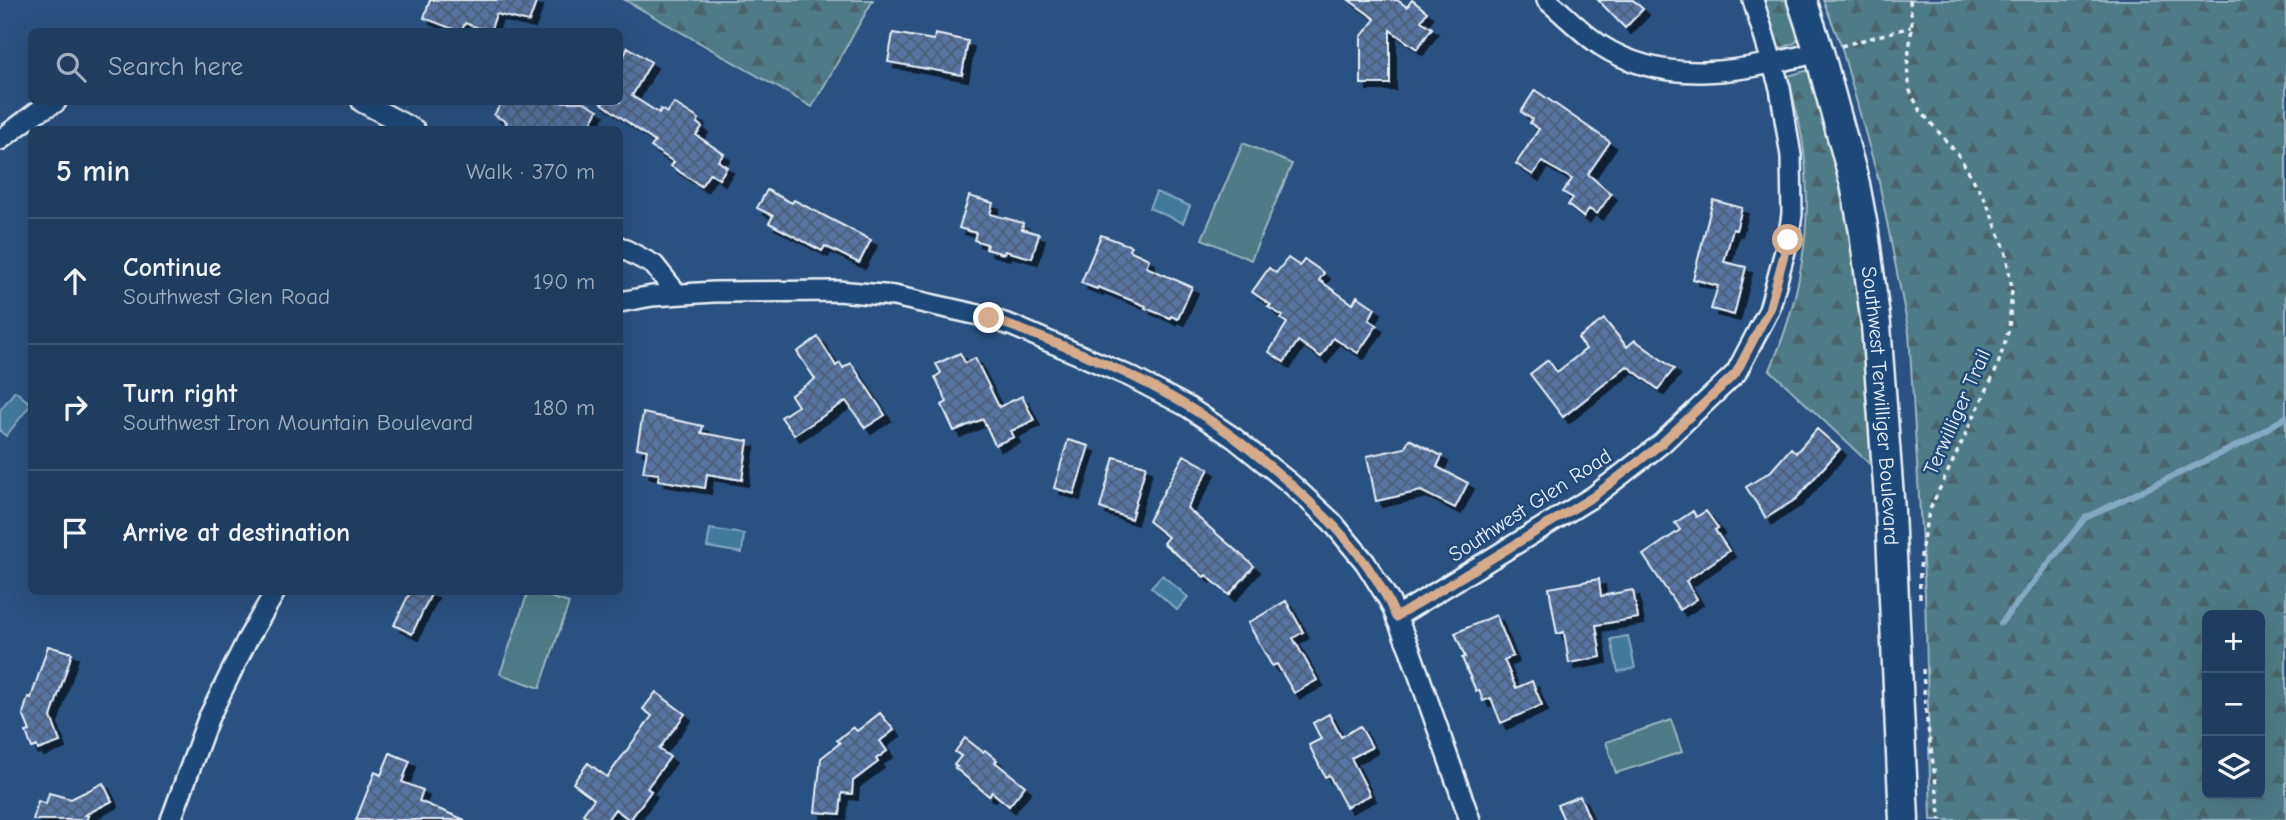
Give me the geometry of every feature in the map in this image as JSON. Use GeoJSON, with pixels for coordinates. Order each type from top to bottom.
{"type":"FeatureCollection","features":[{"type":"Feature","properties":{"kind":"main road","name":"Southwest Terwilliger Boulevard"},"geometry":{"type":"LineString","coordinates":[[1802,0],[1857,193],[1876,325],[1890,511],[1904,820]]}},
{"type":"Feature","properties":{"kind":"street"},"geometry":{"type":"LineString","coordinates":[[1546,0],[1602,45],[1631,61],[1647,66],[1684,72],[1731,72],[1819,52]]}},
{"type":"Feature","properties":{"kind":"street","name":"Southwest Glen Road"},"geometry":{"type":"LineString","coordinates":[[1396,617],[1594,496],[1661,444],[1736,373],[1769,310],[1788,240],[1792,214],[1791,156],[1780,88],[1753,0]]}},
{"type":"Feature","properties":{"kind":"street"},"geometry":{"type":"LineString","coordinates":[[0,140],[50,105]]}},
{"type":"Feature","properties":{"kind":"street"},"geometry":{"type":"LineString","coordinates":[[368,105],[407,126]]}},
{"type":"Feature","properties":{"kind":"street"},"geometry":{"type":"LineString","coordinates":[[623,249],[654,265],[677,294]]}},
{"type":"Feature","properties":{"kind":"street"},"geometry":{"type":"LineString","coordinates":[[623,302],[677,294],[827,290],[894,296],[983,316],[1031,333],[1157,389],[1212,422],[1271,467],[1332,522],[1380,585],[1410,650],[1470,820]]}},
{"type":"Feature","properties":{"kind":"street"},"geometry":{"type":"LineString","coordinates":[[171,820],[208,719],[273,595]]}},
{"type":"Feature","properties":{"kind":"path","name":"Terwilliger Trail"},"geometry":{"type":"LineString","coordinates":[[1910,0],[1912,27],[1907,67],[1910,91],[1919,109],[1959,156],[1986,201],[2005,249],[2012,289],[2009,329],[1997,368],[1925,525],[1919,563],[1920,600]]}},
{"type":"Feature","properties":{"kind":"path"},"geometry":{"type":"LineString","coordinates":[[1819,52],[1912,27]]}},
{"type":"Feature","properties":{"kind":"path"},"geometry":{"type":"LineString","coordinates":[[1923,665],[1925,706],[1941,820]]}},
{"type":"Feature","properties":{"kind":"green space"},"geometry":{"type":"Polygon","coordinates":[[[625,0],[873,0],[812,107],[625,0]]]}},
{"type":"Feature","properties":{"kind":"green space"},"geometry":{"type":"Polygon","coordinates":[[[1760,0],[1792,0],[1801,36],[1795,43],[1777,50],[1760,0]]]}},
{"type":"Feature","properties":{"kind":"green space"},"geometry":{"type":"Polygon","coordinates":[[[1823,0],[2286,0],[2286,820],[1931,820],[1925,594],[1909,333],[1879,182],[1840,42],[1823,0]]]}},
{"type":"Feature","properties":{"kind":"green space"},"geometry":{"type":"Polygon","coordinates":[[[1805,71],[1814,73],[1820,79],[1859,267],[1876,470],[1770,370],[1790,315],[1806,231],[1806,173],[1802,135],[1788,76],[1805,71]]]}},
{"type":"Feature","properties":{"kind":"green space"},"geometry":{"type":"Polygon","coordinates":[[[1243,143],[1292,164],[1251,260],[1202,239],[1243,143]]]}},
{"type":"Feature","properties":{"kind":"green space"},"geometry":{"type":"Polygon","coordinates":[[[527,595],[544,595],[569,603],[540,688],[500,674],[527,595]]]}},
{"type":"Feature","properties":{"kind":"green space"},"geometry":{"type":"Polygon","coordinates":[[[1671,720],[1682,752],[1616,773],[1606,742],[1671,720]]]}},
{"type":"Feature","properties":{"kind":"water"},"geometry":{"type":"Polygon","coordinates":[[[1156,192],[1190,206],[1183,223],[1149,208],[1156,192]]]}},
{"type":"Feature","properties":{"kind":"water"},"geometry":{"type":"Polygon","coordinates":[[[15,391],[28,402],[28,408],[6,436],[0,431],[0,410],[15,391]]]}},
{"type":"Feature","properties":{"kind":"water"},"geometry":{"type":"Polygon","coordinates":[[[710,529],[744,534],[742,553],[707,547],[710,529]]]}},
{"type":"Feature","properties":{"kind":"water"},"geometry":{"type":"Polygon","coordinates":[[[1162,575],[1188,597],[1177,610],[1151,587],[1162,575]]]}},
{"type":"Feature","properties":{"kind":"water"},"geometry":{"type":"Polygon","coordinates":[[[1628,636],[1635,668],[1618,672],[1611,639],[1628,636]]]}},
{"type":"Feature","properties":{"kind":"building"},"geometry":{"type":"Polygon","coordinates":[[[430,0],[537,0],[529,22],[496,14],[491,28],[479,28],[465,23],[463,28],[450,28],[424,18],[430,0]]]}},
{"type":"Feature","properties":{"kind":"building"},"geometry":{"type":"Polygon","coordinates":[[[1349,0],[1397,0],[1407,7],[1412,0],[1427,12],[1421,21],[1432,28],[1417,49],[1390,30],[1390,84],[1361,84],[1361,37],[1375,19],[1349,0]]]}},
{"type":"Feature","properties":{"kind":"building"},"geometry":{"type":"Polygon","coordinates":[[[1598,0],[1633,0],[1643,9],[1625,28],[1598,0]]]}},
{"type":"Feature","properties":{"kind":"building"},"geometry":{"type":"Polygon","coordinates":[[[893,33],[934,40],[935,34],[968,41],[962,75],[888,62],[893,33]]]}},
{"type":"Feature","properties":{"kind":"building"},"geometry":{"type":"Polygon","coordinates":[[[628,47],[651,62],[632,96],[659,113],[661,109],[667,113],[674,103],[699,119],[697,123],[702,127],[696,135],[724,154],[718,161],[727,167],[719,179],[710,173],[701,186],[671,166],[674,162],[651,147],[655,142],[604,105],[623,105],[623,58],[628,47]]]}},
{"type":"Feature","properties":{"kind":"building"},"geometry":{"type":"Polygon","coordinates":[[[1535,90],[1610,142],[1588,174],[1611,194],[1597,214],[1589,209],[1583,217],[1568,205],[1573,198],[1563,192],[1572,179],[1542,162],[1533,175],[1516,164],[1539,129],[1530,123],[1532,119],[1521,112],[1535,90]]]}},
{"type":"Feature","properties":{"kind":"building"},"geometry":{"type":"Polygon","coordinates":[[[500,105],[589,105],[598,110],[589,126],[504,126],[507,122],[494,115],[500,105]]]}},
{"type":"Feature","properties":{"kind":"building"},"geometry":{"type":"Polygon","coordinates":[[[767,190],[792,203],[794,200],[871,240],[859,263],[825,246],[822,251],[769,223],[773,216],[757,208],[767,190]]]}},
{"type":"Feature","properties":{"kind":"building"},"geometry":{"type":"Polygon","coordinates":[[[969,196],[993,203],[990,214],[1023,223],[1022,229],[1039,234],[1032,258],[986,249],[987,244],[974,240],[976,233],[959,228],[969,196]]]}},
{"type":"Feature","properties":{"kind":"building"},"geometry":{"type":"Polygon","coordinates":[[[1713,200],[1742,208],[1724,262],[1746,267],[1734,315],[1711,309],[1718,286],[1693,279],[1713,200]]]}},
{"type":"Feature","properties":{"kind":"building"},"geometry":{"type":"Polygon","coordinates":[[[1101,235],[1131,246],[1129,250],[1149,259],[1146,267],[1192,287],[1178,319],[1098,287],[1097,289],[1081,283],[1101,235]]]}},
{"type":"Feature","properties":{"kind":"building"},"geometry":{"type":"Polygon","coordinates":[[[1288,258],[1300,266],[1304,259],[1324,273],[1319,280],[1353,304],[1357,296],[1375,308],[1369,320],[1377,325],[1358,353],[1333,338],[1321,357],[1298,341],[1284,362],[1269,352],[1287,323],[1281,319],[1283,316],[1268,307],[1271,305],[1252,292],[1269,268],[1276,273],[1288,258]]]}},
{"type":"Feature","properties":{"kind":"building"},"geometry":{"type":"Polygon","coordinates":[[[1604,319],[1627,347],[1635,340],[1674,369],[1658,389],[1627,366],[1563,417],[1530,374],[1548,360],[1557,372],[1586,349],[1578,338],[1604,319]]]}},
{"type":"Feature","properties":{"kind":"building"},"geometry":{"type":"Polygon","coordinates":[[[818,337],[836,366],[840,363],[843,368],[851,363],[885,415],[865,428],[846,401],[794,435],[781,417],[798,406],[791,395],[815,379],[797,352],[818,337]]]}},
{"type":"Feature","properties":{"kind":"building"},"geometry":{"type":"Polygon","coordinates":[[[960,353],[965,363],[975,358],[999,407],[1022,396],[1034,420],[1011,431],[1014,437],[995,445],[983,419],[954,431],[942,405],[947,402],[935,377],[941,373],[936,364],[960,353]]]}},
{"type":"Feature","properties":{"kind":"building"},"geometry":{"type":"Polygon","coordinates":[[[643,413],[703,426],[701,433],[748,441],[742,480],[707,474],[705,488],[658,480],[659,474],[643,472],[647,450],[637,448],[643,413]]]}},
{"type":"Feature","properties":{"kind":"building"},"geometry":{"type":"Polygon","coordinates":[[[1817,429],[1840,449],[1796,499],[1766,518],[1746,487],[1771,471],[1791,448],[1796,453],[1817,429]]]}},
{"type":"Feature","properties":{"kind":"building"},"geometry":{"type":"Polygon","coordinates":[[[1409,439],[1442,456],[1437,467],[1468,483],[1455,508],[1421,491],[1376,501],[1367,456],[1405,448],[1409,439]]]}},
{"type":"Feature","properties":{"kind":"building"},"geometry":{"type":"Polygon","coordinates":[[[1068,440],[1089,446],[1074,494],[1054,488],[1068,440]]]}},
{"type":"Feature","properties":{"kind":"building"},"geometry":{"type":"Polygon","coordinates":[[[1184,455],[1209,469],[1187,508],[1254,566],[1229,595],[1163,543],[1168,537],[1148,521],[1184,455]]]}},
{"type":"Feature","properties":{"kind":"building"},"geometry":{"type":"Polygon","coordinates":[[[1114,457],[1146,466],[1131,519],[1100,508],[1114,457]]]}},
{"type":"Feature","properties":{"kind":"building"},"geometry":{"type":"Polygon","coordinates":[[[1693,511],[1696,517],[1706,511],[1729,551],[1686,581],[1697,599],[1680,610],[1643,555],[1680,530],[1675,523],[1693,511]]]}},
{"type":"Feature","properties":{"kind":"building"},"geometry":{"type":"Polygon","coordinates":[[[1599,579],[1601,596],[1633,590],[1638,618],[1596,625],[1601,657],[1569,663],[1564,632],[1557,634],[1549,588],[1599,579]]]}},
{"type":"Feature","properties":{"kind":"building"},"geometry":{"type":"Polygon","coordinates":[[[409,595],[431,595],[412,634],[394,625],[409,595]]]}},
{"type":"Feature","properties":{"kind":"building"},"geometry":{"type":"Polygon","coordinates":[[[1286,601],[1303,632],[1293,638],[1317,680],[1294,693],[1277,664],[1272,666],[1248,623],[1286,601]]]}},
{"type":"Feature","properties":{"kind":"building"},"geometry":{"type":"Polygon","coordinates":[[[1496,615],[1513,656],[1504,660],[1516,688],[1532,681],[1542,705],[1501,723],[1491,698],[1483,701],[1479,690],[1476,691],[1455,633],[1496,615]]]}},
{"type":"Feature","properties":{"kind":"building"},"geometry":{"type":"Polygon","coordinates":[[[48,646],[72,653],[51,717],[60,742],[38,750],[37,746],[32,748],[26,732],[30,731],[23,714],[48,646]]]}},
{"type":"Feature","properties":{"kind":"building"},"geometry":{"type":"Polygon","coordinates":[[[656,692],[685,714],[659,749],[670,757],[647,788],[651,791],[630,820],[615,809],[607,820],[591,820],[583,814],[594,799],[573,783],[588,763],[607,777],[652,716],[643,709],[656,692]]]}},
{"type":"Feature","properties":{"kind":"building"},"geometry":{"type":"Polygon","coordinates":[[[880,713],[894,730],[880,741],[887,751],[876,759],[878,762],[853,781],[852,794],[842,793],[840,814],[815,812],[821,758],[840,743],[837,740],[853,727],[857,731],[880,713]]]}},
{"type":"Feature","properties":{"kind":"building"},"geometry":{"type":"Polygon","coordinates":[[[1329,714],[1341,737],[1360,726],[1372,747],[1351,758],[1370,795],[1346,807],[1329,775],[1325,777],[1309,745],[1321,739],[1313,723],[1329,714]]]}},
{"type":"Feature","properties":{"kind":"building"},"geometry":{"type":"Polygon","coordinates":[[[965,738],[983,752],[985,750],[997,760],[995,762],[1025,786],[1009,806],[992,792],[989,796],[955,768],[957,767],[954,765],[961,756],[955,752],[965,738]]]}},
{"type":"Feature","properties":{"kind":"building"},"geometry":{"type":"Polygon","coordinates":[[[390,753],[410,761],[402,782],[423,790],[419,801],[465,820],[356,820],[375,772],[381,775],[390,753]]]}},
{"type":"Feature","properties":{"kind":"building"},"geometry":{"type":"Polygon","coordinates":[[[103,783],[112,801],[85,815],[88,816],[87,820],[33,820],[38,801],[46,804],[49,793],[71,799],[103,783]]]}},
{"type":"Feature","properties":{"kind":"building"},"geometry":{"type":"Polygon","coordinates":[[[1580,796],[1590,820],[1564,820],[1557,805],[1580,796]]]}},
{"type":"Feature","properties":{"kind":"waterway"},"geometry":{"type":"LineString","coordinates":[[2001,623],[2085,518],[2247,441],[2286,417]]}},
{"type":"Feature","properties":{"kind":"route"},"geometry":{"type":"LineString","coordinates":[[989,318],[1040,337],[1157,389],[1234,438],[1291,484],[1332,522],[1365,562],[1390,602],[1396,617],[1594,496],[1661,444],[1736,373],[1769,310],[1788,240]]}}]}
